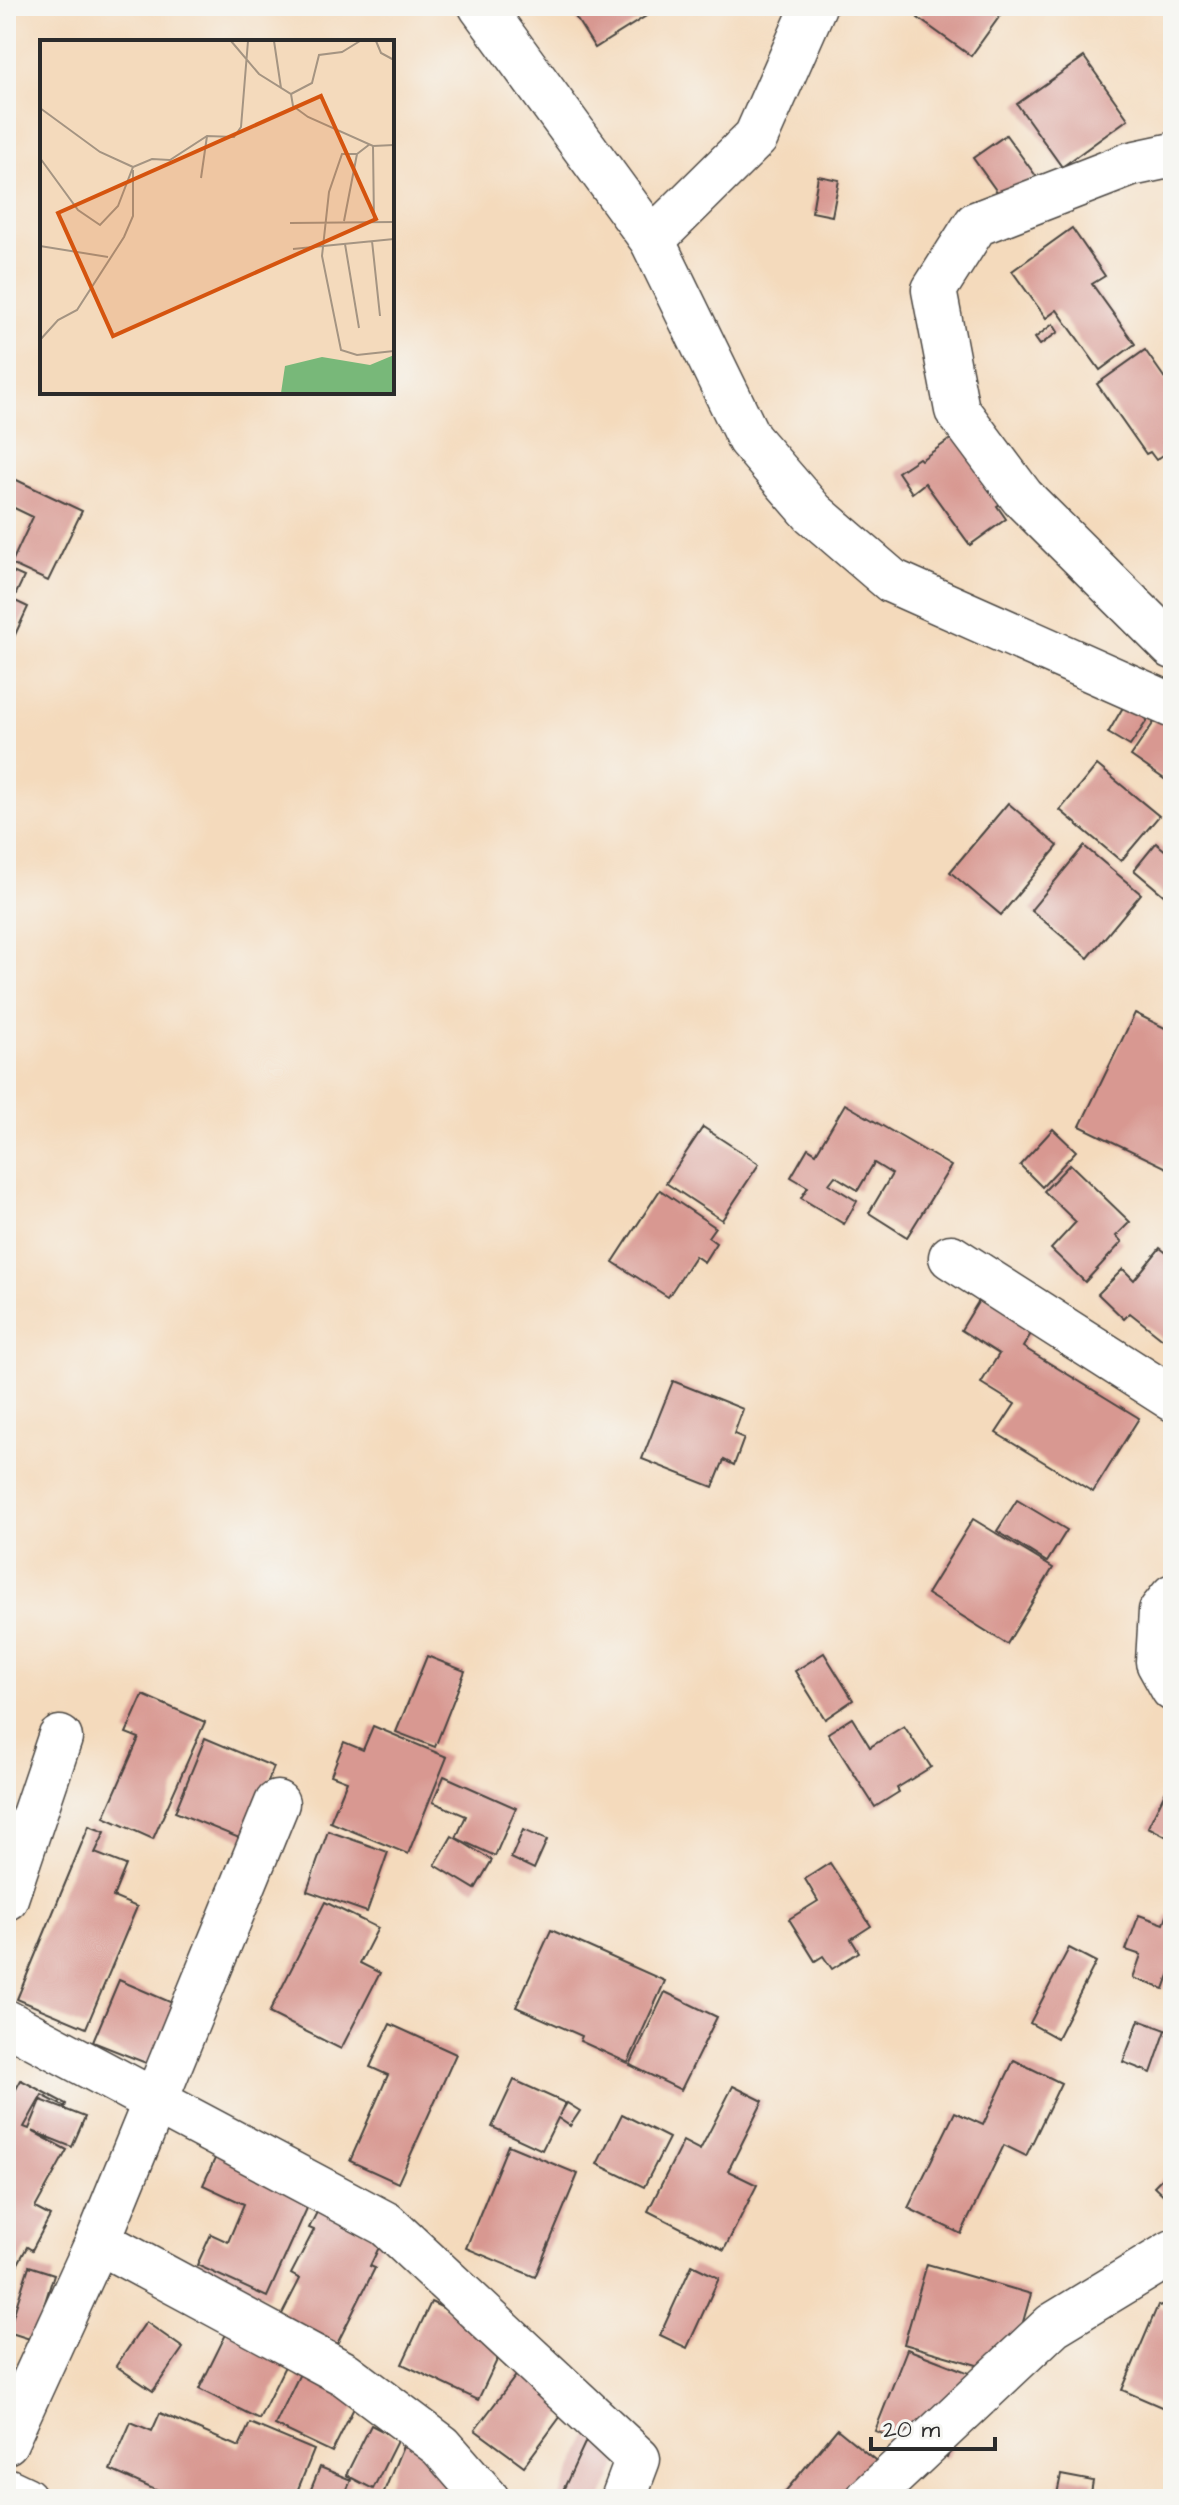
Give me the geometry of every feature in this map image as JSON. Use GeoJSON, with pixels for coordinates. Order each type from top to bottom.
{"type":"FeatureCollection","features":[{"type":"Feature","properties":{"kind":"street"},"geometry":{"type":"LineString","coordinates":[[481,6],[652,240],[749,439],[813,513],[892,581],[1173,706]]}},
{"type":"Feature","properties":{"kind":"street"},"geometry":{"type":"LineString","coordinates":[[652,240],[756,137],[814,6]]}},
{"type":"Feature","properties":{"kind":"street"},"geometry":{"type":"LineString","coordinates":[[1173,155],[1131,164],[976,224],[934,290],[957,410],[1022,497],[1173,647]]}},
{"type":"Feature","properties":{"kind":"street"},"geometry":{"type":"LineString","coordinates":[[951,1257],[1173,1399]]}},
{"type":"Feature","properties":{"kind":"street"},"geometry":{"type":"LineString","coordinates":[[1173,1596],[1161,1611],[1158,1662],[1173,1689]]}},
{"type":"Feature","properties":{"kind":"street"},"geometry":{"type":"LineString","coordinates":[[6,1898],[60,1738]]}},
{"type":"Feature","properties":{"kind":"street"},"geometry":{"type":"LineString","coordinates":[[6,2442],[98,2241],[277,1803]]}},
{"type":"Feature","properties":{"kind":"street"},"geometry":{"type":"LineString","coordinates":[[6,2022],[386,2224],[638,2459],[623,2499]]}},
{"type":"Feature","properties":{"kind":"street"},"geometry":{"type":"LineString","coordinates":[[98,2241],[345,2374],[441,2446],[487,2499]]}},
{"type":"Feature","properties":{"kind":"street"},"geometry":{"type":"LineString","coordinates":[[868,2499],[1053,2325],[1173,2252]]}},
{"type":"Feature","properties":{"kind":"street"},"geometry":{"type":"LineString","coordinates":[[6,2490],[25,2499]]}},
{"type":"Feature","properties":{"kind":"building"},"geometry":{"type":"Polygon","coordinates":[[[571,6],[662,6],[595,48],[571,6]]]}},
{"type":"Feature","properties":{"kind":"building"},"geometry":{"type":"Polygon","coordinates":[[[927,6],[1007,6],[971,56],[918,18],[927,6]]]}},
{"type":"Feature","properties":{"kind":"building"},"geometry":{"type":"Polygon","coordinates":[[[1084,57],[1128,119],[1062,167],[1017,104],[1084,57]]]}},
{"type":"Feature","properties":{"kind":"building"},"geometry":{"type":"Polygon","coordinates":[[[1006,135],[1036,176],[1003,200],[973,158],[1006,135]]]}},
{"type":"Feature","properties":{"kind":"building"},"geometry":{"type":"Polygon","coordinates":[[[818,176],[839,180],[832,216],[812,212],[818,176]]]}},
{"type":"Feature","properties":{"kind":"building"},"geometry":{"type":"Polygon","coordinates":[[[1072,228],[1105,276],[1092,284],[1135,344],[1100,370],[1057,310],[1046,318],[1012,271],[1072,228]]]}},
{"type":"Feature","properties":{"kind":"building"},"geometry":{"type":"Polygon","coordinates":[[[1053,324],[1058,332],[1040,345],[1035,338],[1053,324]]]}},
{"type":"Feature","properties":{"kind":"building"},"geometry":{"type":"Polygon","coordinates":[[[1145,350],[1173,390],[1173,435],[1163,443],[1169,451],[1156,460],[1150,452],[1146,454],[1097,384],[1145,350]]]}},
{"type":"Feature","properties":{"kind":"building"},"geometry":{"type":"Polygon","coordinates":[[[970,425],[1017,492],[997,506],[1006,519],[970,545],[925,483],[912,493],[898,472],[919,458],[921,460],[970,425]]]}},
{"type":"Feature","properties":{"kind":"building"},"geometry":{"type":"Polygon","coordinates":[[[6,475],[82,511],[48,581],[11,564],[33,517],[6,504],[6,475]]]}},
{"type":"Feature","properties":{"kind":"building"},"geometry":{"type":"Polygon","coordinates":[[[6,569],[24,577],[13,600],[28,607],[13,639],[6,635],[6,569]]]}},
{"type":"Feature","properties":{"kind":"building"},"geometry":{"type":"Polygon","coordinates":[[[1125,704],[1148,719],[1130,746],[1108,733],[1125,704]]]}},
{"type":"Feature","properties":{"kind":"building"},"geometry":{"type":"Polygon","coordinates":[[[1163,709],[1173,716],[1173,785],[1131,756],[1163,709]]]}},
{"type":"Feature","properties":{"kind":"building"},"geometry":{"type":"Polygon","coordinates":[[[1097,765],[1159,816],[1121,861],[1060,810],[1097,765]]]}},
{"type":"Feature","properties":{"kind":"building"},"geometry":{"type":"Polygon","coordinates":[[[1008,803],[1058,846],[1001,915],[950,872],[1008,803]]]}},
{"type":"Feature","properties":{"kind":"building"},"geometry":{"type":"Polygon","coordinates":[[[1156,843],[1173,857],[1173,903],[1134,870],[1156,843]]]}},
{"type":"Feature","properties":{"kind":"building"},"geometry":{"type":"Polygon","coordinates":[[[1084,846],[1141,894],[1088,958],[1031,910],[1084,846]]]}},
{"type":"Feature","properties":{"kind":"building"},"geometry":{"type":"Polygon","coordinates":[[[1135,1013],[1173,1032],[1173,1171],[1080,1126],[1135,1013]]]}},
{"type":"Feature","properties":{"kind":"building"},"geometry":{"type":"Polygon","coordinates":[[[845,1104],[951,1166],[907,1237],[869,1213],[892,1174],[874,1163],[858,1190],[835,1176],[829,1184],[857,1201],[844,1224],[801,1198],[808,1187],[791,1177],[808,1148],[816,1153],[845,1104]]]}},
{"type":"Feature","properties":{"kind":"building"},"geometry":{"type":"Polygon","coordinates":[[[703,1127],[759,1164],[722,1220],[666,1183],[703,1127]]]}},
{"type":"Feature","properties":{"kind":"building"},"geometry":{"type":"Polygon","coordinates":[[[1053,1129],[1076,1151],[1042,1187],[1020,1165],[1053,1129]]]}},
{"type":"Feature","properties":{"kind":"building"},"geometry":{"type":"Polygon","coordinates":[[[1070,1164],[1130,1222],[1116,1236],[1122,1242],[1085,1282],[1051,1249],[1076,1222],[1044,1191],[1070,1164]]]}},
{"type":"Feature","properties":{"kind":"building"},"geometry":{"type":"Polygon","coordinates":[[[660,1190],[715,1227],[708,1237],[716,1243],[704,1262],[695,1256],[668,1297],[613,1262],[660,1190]]]}},
{"type":"Feature","properties":{"kind":"building"},"geometry":{"type":"Polygon","coordinates":[[[1160,1248],[1173,1258],[1173,1347],[1130,1313],[1124,1319],[1098,1294],[1123,1269],[1134,1280],[1160,1248]]]}},
{"type":"Feature","properties":{"kind":"building"},"geometry":{"type":"Polygon","coordinates":[[[983,1294],[1035,1327],[1023,1347],[1139,1418],[1093,1492],[996,1433],[1015,1404],[981,1383],[999,1354],[961,1330],[983,1294]]]}},
{"type":"Feature","properties":{"kind":"building"},"geometry":{"type":"Polygon","coordinates":[[[673,1381],[743,1409],[734,1434],[744,1438],[734,1465],[724,1460],[713,1487],[642,1459],[673,1381]]]}},
{"type":"Feature","properties":{"kind":"building"},"geometry":{"type":"Polygon","coordinates":[[[1017,1500],[1067,1530],[1047,1562],[997,1531],[1017,1500]]]}},
{"type":"Feature","properties":{"kind":"building"},"geometry":{"type":"Polygon","coordinates":[[[973,1519],[1053,1568],[1007,1644],[927,1594],[973,1519]]]}},
{"type":"Feature","properties":{"kind":"building"},"geometry":{"type":"Polygon","coordinates":[[[824,1653],[853,1700],[825,1719],[795,1671],[824,1653]]]}},
{"type":"Feature","properties":{"kind":"building"},"geometry":{"type":"Polygon","coordinates":[[[427,1656],[465,1671],[435,1747],[396,1732],[427,1656]]]}},
{"type":"Feature","properties":{"kind":"building"},"geometry":{"type":"Polygon","coordinates":[[[143,1695],[205,1722],[153,1839],[104,1817],[139,1738],[126,1733],[143,1695]]]}},
{"type":"Feature","properties":{"kind":"building"},"geometry":{"type":"Polygon","coordinates":[[[852,1718],[870,1747],[904,1726],[931,1767],[897,1788],[899,1792],[875,1807],[828,1733],[852,1718]]]}},
{"type":"Feature","properties":{"kind":"building"},"geometry":{"type":"Polygon","coordinates":[[[373,1726],[447,1757],[408,1854],[330,1822],[347,1781],[331,1775],[344,1742],[363,1750],[373,1726]]]}},
{"type":"Feature","properties":{"kind":"building"},"geometry":{"type":"Polygon","coordinates":[[[205,1738],[274,1767],[244,1840],[175,1812],[205,1738]]]}},
{"type":"Feature","properties":{"kind":"building"},"geometry":{"type":"Polygon","coordinates":[[[444,1776],[516,1808],[495,1856],[456,1838],[466,1816],[433,1802],[444,1776]]]}},
{"type":"Feature","properties":{"kind":"building"},"geometry":{"type":"Polygon","coordinates":[[[1173,1776],[1173,1840],[1148,1827],[1173,1776]]]}},
{"type":"Feature","properties":{"kind":"building"},"geometry":{"type":"Polygon","coordinates":[[[89,1826],[105,1832],[95,1853],[126,1865],[113,1897],[137,1907],[86,2028],[17,1999],[89,1826]]]}},
{"type":"Feature","properties":{"kind":"building"},"geometry":{"type":"Polygon","coordinates":[[[523,1830],[547,1840],[534,1869],[511,1858],[523,1830]]]}},
{"type":"Feature","properties":{"kind":"building"},"geometry":{"type":"Polygon","coordinates":[[[328,1831],[388,1852],[367,1912],[307,1891],[328,1831]]]}},
{"type":"Feature","properties":{"kind":"building"},"geometry":{"type":"Polygon","coordinates":[[[452,1836],[492,1860],[475,1889],[435,1865],[452,1836]]]}},
{"type":"Feature","properties":{"kind":"building"},"geometry":{"type":"Polygon","coordinates":[[[830,1863],[871,1926],[851,1939],[859,1952],[832,1969],[823,1956],[815,1961],[789,1919],[818,1901],[805,1879],[830,1863]]]}},
{"type":"Feature","properties":{"kind":"building"},"geometry":{"type":"Polygon","coordinates":[[[325,1902],[378,1928],[360,1963],[380,1973],[341,2049],[269,2013],[325,1902]]]}},
{"type":"Feature","properties":{"kind":"building"},"geometry":{"type":"Polygon","coordinates":[[[1139,1915],[1164,1924],[1167,1915],[1173,1917],[1173,1964],[1164,1989],[1133,1978],[1141,1955],[1126,1950],[1139,1915]]]}},
{"type":"Feature","properties":{"kind":"building"},"geometry":{"type":"Polygon","coordinates":[[[551,1930],[665,1981],[628,2063],[580,2041],[582,2036],[516,2007],[551,1930]]]}},
{"type":"Feature","properties":{"kind":"building"},"geometry":{"type":"Polygon","coordinates":[[[1069,1948],[1096,1962],[1057,2038],[1030,2023],[1069,1948]]]}},
{"type":"Feature","properties":{"kind":"building"},"geometry":{"type":"Polygon","coordinates":[[[119,1980],[177,2005],[151,2065],[93,2042],[119,1980]]]}},
{"type":"Feature","properties":{"kind":"building"},"geometry":{"type":"Polygon","coordinates":[[[665,1992],[717,2017],[681,2090],[630,2065],[665,1992]]]}},
{"type":"Feature","properties":{"kind":"building"},"geometry":{"type":"Polygon","coordinates":[[[1139,2020],[1166,2030],[1151,2073],[1123,2062],[1139,2020]]]}},
{"type":"Feature","properties":{"kind":"building"},"geometry":{"type":"Polygon","coordinates":[[[390,2024],[456,2054],[398,2183],[350,2161],[388,2075],[370,2067],[390,2024]]]}},
{"type":"Feature","properties":{"kind":"building"},"geometry":{"type":"Polygon","coordinates":[[[1014,2060],[1061,2083],[1026,2156],[1004,2145],[961,2234],[908,2208],[955,2112],[983,2125],[1014,2060]]]}},
{"type":"Feature","properties":{"kind":"building"},"geometry":{"type":"Polygon","coordinates":[[[21,2080],[66,2104],[65,2107],[42,2095],[24,2127],[29,2129],[41,2100],[85,2117],[72,2147],[32,2131],[67,2150],[35,2208],[50,2216],[32,2250],[27,2247],[6,2286],[6,2107],[21,2080]]]}},
{"type":"Feature","properties":{"kind":"building"},"geometry":{"type":"Polygon","coordinates":[[[514,2080],[565,2103],[559,2116],[567,2103],[580,2111],[570,2126],[558,2118],[542,2150],[492,2127],[514,2080]]]}},
{"type":"Feature","properties":{"kind":"building"},"geometry":{"type":"Polygon","coordinates":[[[733,2086],[763,2101],[728,2171],[757,2185],[724,2250],[648,2211],[683,2141],[700,2150],[733,2086]]]}},
{"type":"Feature","properties":{"kind":"building"},"geometry":{"type":"Polygon","coordinates":[[[622,2114],[669,2138],[644,2187],[597,2164],[622,2114]]]}},
{"type":"Feature","properties":{"kind":"building"},"geometry":{"type":"Polygon","coordinates":[[[508,2145],[578,2174],[535,2277],[466,2248],[508,2145]]]}},
{"type":"Feature","properties":{"kind":"building"},"geometry":{"type":"Polygon","coordinates":[[[218,2152],[313,2195],[267,2297],[197,2265],[211,2234],[228,2242],[244,2204],[203,2185],[218,2152]]]}},
{"type":"Feature","properties":{"kind":"building"},"geometry":{"type":"Polygon","coordinates":[[[1173,2167],[1173,2204],[1154,2186],[1173,2167]]]}},
{"type":"Feature","properties":{"kind":"building"},"geometry":{"type":"Polygon","coordinates":[[[319,2208],[383,2239],[370,2266],[375,2268],[337,2344],[281,2316],[300,2279],[291,2274],[314,2230],[309,2228],[319,2208]]]}},
{"type":"Feature","properties":{"kind":"building"},"geometry":{"type":"Polygon","coordinates":[[[927,2264],[1031,2294],[1008,2374],[904,2344],[927,2264]]]}},
{"type":"Feature","properties":{"kind":"building"},"geometry":{"type":"Polygon","coordinates":[[[692,2265],[719,2278],[687,2348],[660,2335],[692,2265]]]}},
{"type":"Feature","properties":{"kind":"building"},"geometry":{"type":"Polygon","coordinates":[[[29,2266],[54,2274],[33,2340],[8,2332],[29,2266]]]}},
{"type":"Feature","properties":{"kind":"building"},"geometry":{"type":"Polygon","coordinates":[[[431,2302],[507,2339],[478,2400],[402,2364],[431,2302]]]}},
{"type":"Feature","properties":{"kind":"building"},"geometry":{"type":"Polygon","coordinates":[[[1158,2305],[1173,2312],[1173,2412],[1122,2390],[1158,2305]]]}},
{"type":"Feature","properties":{"kind":"building"},"geometry":{"type":"Polygon","coordinates":[[[146,2322],[183,2348],[153,2391],[116,2366],[146,2322]]]}},
{"type":"Feature","properties":{"kind":"building"},"geometry":{"type":"Polygon","coordinates":[[[229,2328],[289,2358],[259,2419],[199,2389],[229,2328]]]}},
{"type":"Feature","properties":{"kind":"building"},"geometry":{"type":"Polygon","coordinates":[[[907,2349],[990,2381],[964,2414],[947,2458],[875,2431],[907,2349]]]}},
{"type":"Feature","properties":{"kind":"building"},"geometry":{"type":"Polygon","coordinates":[[[308,2357],[366,2384],[332,2452],[275,2425],[308,2357]]]}},
{"type":"Feature","properties":{"kind":"building"},"geometry":{"type":"Polygon","coordinates":[[[521,2369],[569,2405],[524,2466],[475,2430],[521,2369]]]}},
{"type":"Feature","properties":{"kind":"building"},"geometry":{"type":"Polygon","coordinates":[[[160,2413],[239,2447],[250,2423],[314,2450],[294,2499],[176,2499],[110,2470],[131,2422],[152,2431],[160,2413]]]}},
{"type":"Feature","properties":{"kind":"building"},"geometry":{"type":"Polygon","coordinates":[[[371,2425],[398,2439],[373,2489],[346,2475],[371,2425]]]}},
{"type":"Feature","properties":{"kind":"building"},"geometry":{"type":"Polygon","coordinates":[[[837,2429],[891,2473],[870,2499],[779,2499],[837,2429]]]}},
{"type":"Feature","properties":{"kind":"building"},"geometry":{"type":"Polygon","coordinates":[[[589,2434],[624,2450],[602,2499],[559,2499],[589,2434]]]}},
{"type":"Feature","properties":{"kind":"building"},"geometry":{"type":"Polygon","coordinates":[[[407,2436],[463,2460],[446,2499],[381,2499],[407,2436]]]}},
{"type":"Feature","properties":{"kind":"building"},"geometry":{"type":"Polygon","coordinates":[[[320,2467],[351,2480],[343,2499],[307,2499],[320,2467]]]}},
{"type":"Feature","properties":{"kind":"building"},"geometry":{"type":"Polygon","coordinates":[[[1061,2475],[1093,2481],[1090,2499],[1056,2499],[1061,2475]]]}}]}
